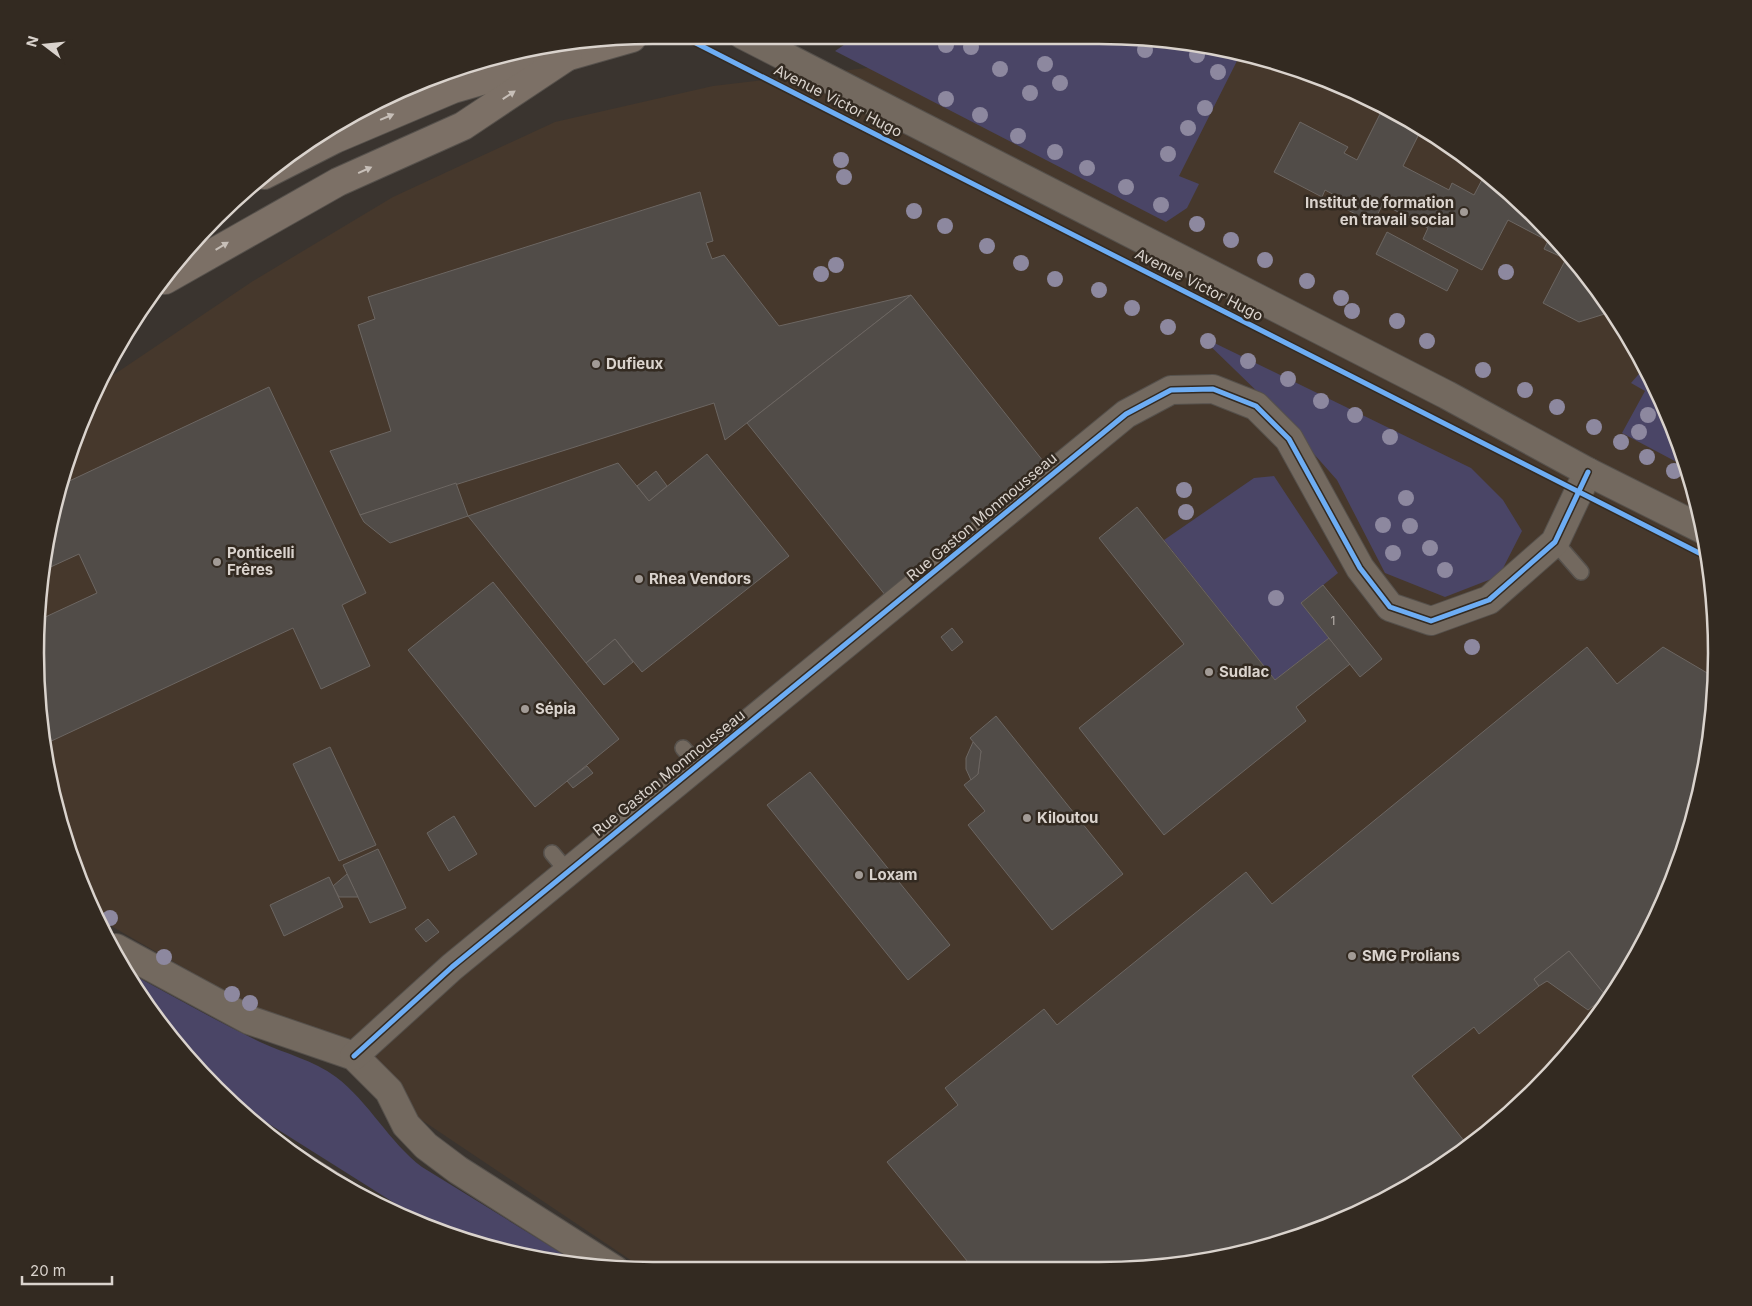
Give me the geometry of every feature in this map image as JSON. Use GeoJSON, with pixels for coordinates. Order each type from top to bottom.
{"type":"FeatureCollection","features":[{"type":"Feature","properties":{"kind":"highway"},"geometry":{"type":"LineString","coordinates":[[299,158],[335,140],[453,89],[604,46]]}},
{"type":"Feature","properties":{"kind":"highway"},"geometry":{"type":"LineString","coordinates":[[177,273],[338,182],[463,126],[568,56]]}},
{"type":"Feature","properties":{"kind":"street","name":"Avenue Victor Hugo"},"geometry":{"type":"LineString","coordinates":[[760,44],[1447,395],[1588,472],[1695,524]]}},
{"type":"Feature","properties":{"kind":"street","name":"Rue Gaston Monmousseau"},"geometry":{"type":"LineString","coordinates":[[354,1056],[452,967],[560,863],[690,756],[982,535],[1126,414],[1172,390],[1213,389],[1256,406],[1289,440],[1360,568],[1390,607],[1431,621],[1489,600],[1555,542],[1588,472]]}},
{"type":"Feature","properties":{"kind":"street"},"geometry":{"type":"LineString","coordinates":[[121,951],[249,1020],[354,1056],[389,1091],[406,1125],[426,1146],[466,1175],[600,1260]]}},
{"type":"Feature","properties":{"kind":"lane"},"geometry":{"type":"LineString","coordinates":[[1555,542],[1581,572]]}},
{"type":"Feature","properties":{"kind":"shaded area"},"geometry":{"type":"Polygon","coordinates":[[[845,44],[1099,44],[1179,49],[1237,60],[1179,176],[1199,184],[1187,208],[1166,222],[835,51],[845,44]]]}},
{"type":"Feature","properties":{"kind":"shaded area"},"geometry":{"type":"Polygon","coordinates":[[[1071,44],[1139,45],[1179,49],[1218,55],[1257,65],[1295,76],[1332,90],[1404,125],[1437,146],[1501,195],[1530,222],[1557,251],[1606,315],[1627,348],[1662,420],[1676,457],[1697,534],[1707,613],[1708,653],[1707,693],[1697,772],[1676,849],[1662,886],[1627,958],[1606,991],[1557,1055],[1530,1084],[1501,1111],[1437,1160],[1404,1181],[1368,1199],[1332,1216],[1295,1230],[1218,1251],[1179,1257],[1099,1262],[633,1261],[259,1011],[108,924],[90,886],[76,849],[55,772],[45,693],[44,653],[45,613],[55,534],[76,457],[90,420],[111,377],[253,281],[393,197],[555,122],[713,86],[1071,44]]]}},
{"type":"Feature","properties":{"kind":"shaded area"},"geometry":{"type":"Polygon","coordinates":[[[1200,336],[1471,468],[1503,500],[1522,531],[1499,576],[1445,597],[1385,573],[1337,480],[1267,401],[1200,336]]]}},
{"type":"Feature","properties":{"kind":"shaded area"},"geometry":{"type":"Polygon","coordinates":[[[1640,373],[1662,420],[1678,463],[1622,433],[1645,391],[1631,383],[1640,373]]]}},
{"type":"Feature","properties":{"kind":"shaded area"},"geometry":{"type":"Polygon","coordinates":[[[1274,476],[1338,573],[1301,603],[1329,638],[1275,680],[1164,540],[1254,478],[1274,476]]]}},
{"type":"Feature","properties":{"kind":"shaded area"},"geometry":{"type":"Polygon","coordinates":[[[137,977],[244,1034],[327,1071],[359,1098],[399,1146],[422,1167],[566,1256],[534,1251],[457,1230],[400,1207],[251,1111],[195,1055],[170,1024],[137,977]]]}},
{"type":"Feature","properties":{"kind":"building","name":"Institut de formation en travail social"},"geometry":{"type":"Polygon","coordinates":[[[1380,113],[1419,134],[1403,166],[1449,190],[1452,183],[1474,195],[1482,180],[1530,222],[1547,241],[1508,220],[1482,270],[1423,239],[1428,228],[1383,204],[1373,223],[1334,203],[1338,197],[1325,190],[1322,197],[1274,172],[1300,122],[1348,147],[1344,153],[1357,160],[1380,113]]]}},
{"type":"Feature","properties":{"kind":"building","name":"Dufieux"},"geometry":{"type":"Polygon","coordinates":[[[700,192],[713,241],[706,243],[712,259],[724,255],[779,326],[911,295],[725,440],[714,403],[360,515],[330,451],[391,431],[358,325],[375,319],[368,297],[700,192]]]}},
{"type":"Feature","properties":{"kind":"building"},"geometry":{"type":"Polygon","coordinates":[[[1387,232],[1458,270],[1447,291],[1376,254],[1387,232]]]}},
{"type":"Feature","properties":{"kind":"building","name":"Institut de formation en travail social"},"geometry":{"type":"Polygon","coordinates":[[[1548,241],[1562,257],[1544,249],[1548,241]]]}},
{"type":"Feature","properties":{"kind":"building","name":"Institut de formation en travail social"},"geometry":{"type":"Polygon","coordinates":[[[1565,261],[1605,314],[1579,322],[1543,303],[1565,261]]]}},
{"type":"Feature","properties":{"kind":"building"},"geometry":{"type":"Polygon","coordinates":[[[911,295],[1047,466],[886,596],[747,423],[911,295]]]}},
{"type":"Feature","properties":{"kind":"building","name":"Ponticelli Frêres"},"geometry":{"type":"Polygon","coordinates":[[[269,387],[366,593],[342,605],[370,666],[321,689],[293,628],[50,742],[45,693],[45,617],[97,593],[79,554],[50,567],[55,534],[69,481],[269,387]]]}},
{"type":"Feature","properties":{"kind":"building","name":"Rhea Vendors"},"geometry":{"type":"Polygon","coordinates":[[[707,454],[789,556],[642,672],[615,639],[586,663],[468,516],[618,463],[649,501],[707,454]]]}},
{"type":"Feature","properties":{"kind":"building"},"geometry":{"type":"Polygon","coordinates":[[[656,471],[667,486],[649,501],[637,486],[656,471]]]}},
{"type":"Feature","properties":{"kind":"building"},"geometry":{"type":"Polygon","coordinates":[[[456,483],[468,516],[390,543],[364,522],[360,515],[456,483]]]}},
{"type":"Feature","properties":{"kind":"building","name":"Sudlac"},"geometry":{"type":"Polygon","coordinates":[[[1137,507],[1275,680],[1329,638],[1350,664],[1296,707],[1306,721],[1164,835],[1079,728],[1184,644],[1099,538],[1137,507]]]}},
{"type":"Feature","properties":{"kind":"building","name":"Sépia"},"geometry":{"type":"Polygon","coordinates":[[[493,582],[619,739],[535,807],[408,650],[493,582]]]}},
{"type":"Feature","properties":{"kind":"building"},"geometry":{"type":"Polygon","coordinates":[[[1323,585],[1382,659],[1360,677],[1301,603],[1323,585]]]}},
{"type":"Feature","properties":{"kind":"building"},"geometry":{"type":"Polygon","coordinates":[[[952,628],[963,642],[952,651],[941,637],[952,628]]]}},
{"type":"Feature","properties":{"kind":"building"},"geometry":{"type":"Polygon","coordinates":[[[615,639],[633,662],[604,685],[586,663],[615,639]]]}},
{"type":"Feature","properties":{"kind":"building","name":"SMG Prolians"},"geometry":{"type":"Polygon","coordinates":[[[1587,647],[1617,684],[1663,647],[1707,673],[1703,733],[1697,772],[1676,849],[1662,886],[1645,922],[1627,958],[1604,994],[1569,951],[1534,979],[1539,986],[1479,1034],[1474,1027],[1412,1076],[1464,1141],[1404,1181],[1332,1216],[1295,1230],[1218,1251],[1139,1261],[968,1262],[887,1162],[958,1105],[945,1088],[1044,1009],[1057,1025],[1246,872],[1272,904],[1587,647]]]}},
{"type":"Feature","properties":{"kind":"building","name":"Kiloutou"},"geometry":{"type":"Polygon","coordinates":[[[996,716],[1123,874],[1052,930],[968,825],[985,811],[964,785],[978,774],[981,751],[970,738],[996,716]]]}},
{"type":"Feature","properties":{"kind":"building"},"geometry":{"type":"Polygon","coordinates":[[[973,742],[981,751],[978,774],[971,780],[966,769],[966,758],[973,742]]]}},
{"type":"Feature","properties":{"kind":"building"},"geometry":{"type":"Polygon","coordinates":[[[330,747],[376,845],[339,861],[293,764],[330,747]]]}},
{"type":"Feature","properties":{"kind":"building"},"geometry":{"type":"Polygon","coordinates":[[[587,766],[593,773],[573,788],[567,781],[587,766]]]}},
{"type":"Feature","properties":{"kind":"building","name":"Loxam"},"geometry":{"type":"Polygon","coordinates":[[[810,772],[950,945],[908,980],[767,805],[810,772]]]}},
{"type":"Feature","properties":{"kind":"building"},"geometry":{"type":"Polygon","coordinates":[[[454,816],[477,854],[449,871],[427,833],[454,816]]]}},
{"type":"Feature","properties":{"kind":"building"},"geometry":{"type":"Polygon","coordinates":[[[378,849],[406,908],[370,923],[343,865],[378,849]]]}},
{"type":"Feature","properties":{"kind":"building"},"geometry":{"type":"Polygon","coordinates":[[[347,874],[358,897],[339,897],[333,886],[347,874]]]}},
{"type":"Feature","properties":{"kind":"building"},"geometry":{"type":"Polygon","coordinates":[[[329,877],[343,907],[284,936],[270,905],[329,877]]]}},
{"type":"Feature","properties":{"kind":"building"},"geometry":{"type":"Polygon","coordinates":[[[428,919],[439,932],[426,942],[415,929],[428,919]]]}},
{"type":"Feature","properties":{"kind":"building"},"geometry":{"type":"Polygon","coordinates":[[[1569,951],[1604,994],[1598,1003],[1588,1010],[1547,981],[1539,986],[1534,979],[1569,951]]]}},
{"type":"Feature","properties":{"kind":"cycle path"},"geometry":{"type":"LineString","coordinates":[[698,44],[1700,553]]}},
{"type":"Feature","properties":{"kind":"cycle path"},"geometry":{"type":"LineString","coordinates":[[354,1056],[452,967],[1126,414],[1171,390],[1213,389],[1256,406],[1289,439],[1360,568],[1390,607],[1431,621],[1489,600],[1555,542],[1588,472]]}},
{"type":"Feature","properties":{"kind":"place","name":"Institut de formation en travail social"},"geometry":{"type":"Point","coordinates":[1464,212]}},
{"type":"Feature","properties":{"kind":"place","name":"Dufieux"},"geometry":{"type":"Point","coordinates":[596,364]}},
{"type":"Feature","properties":{"kind":"place","name":"Ponticelli Frêres"},"geometry":{"type":"Point","coordinates":[217,562]}},
{"type":"Feature","properties":{"kind":"place","name":"Rhea Vendors"},"geometry":{"type":"Point","coordinates":[639,579]}},
{"type":"Feature","properties":{"kind":"place","name":"Sudlac"},"geometry":{"type":"Point","coordinates":[1209,672]}},
{"type":"Feature","properties":{"kind":"place","name":"Sépia"},"geometry":{"type":"Point","coordinates":[525,709]}},
{"type":"Feature","properties":{"kind":"place","name":"Kiloutou"},"geometry":{"type":"Point","coordinates":[1027,818]}},
{"type":"Feature","properties":{"kind":"place","name":"Loxam"},"geometry":{"type":"Point","coordinates":[859,875]}},
{"type":"Feature","properties":{"kind":"place","name":"SMG Prolians"},"geometry":{"type":"Point","coordinates":[1352,956]}}]}
